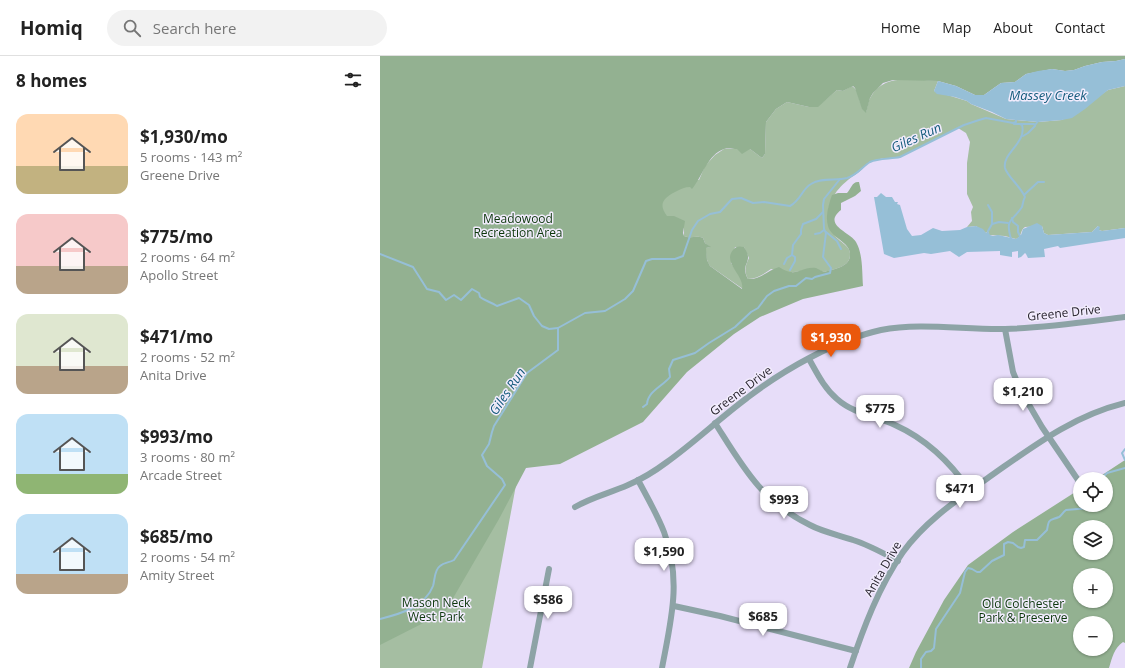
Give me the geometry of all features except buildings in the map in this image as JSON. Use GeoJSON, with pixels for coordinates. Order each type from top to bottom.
{"type":"FeatureCollection","features":[{"type":"Feature","properties":{"kind":"street","name":"Greene Drive"},"geometry":{"type":"LineString","coordinates":[[575,507],[585,501],[638,480],[667,462],[760,388],[809,359],[846,341],[866,334],[889,329],[914,327],[1005,329],[1125,317]]}},
{"type":"Feature","properties":{"kind":"street"},"geometry":{"type":"LineString","coordinates":[[1005,329],[1011,364],[1017,382],[1048,436],[1073,473]]}},
{"type":"Feature","properties":{"kind":"street"},"geometry":{"type":"LineString","coordinates":[[809,359],[825,385],[836,398],[854,410],[896,425],[924,442],[949,463],[970,491]]}},
{"type":"Feature","properties":{"kind":"street","name":"Anita Drive"},"geometry":{"type":"LineString","coordinates":[[850,668],[876,602],[898,561],[913,539],[932,520],[970,491],[1048,436],[1089,414],[1125,403]]}},
{"type":"Feature","properties":{"kind":"street"},"geometry":{"type":"LineString","coordinates":[[715,423],[749,476],[778,506],[811,526],[868,545],[898,561]]}},
{"type":"Feature","properties":{"kind":"street"},"geometry":{"type":"LineString","coordinates":[[638,480],[659,521],[668,544],[671,559],[674,584],[674,606],[662,668]]}},
{"type":"Feature","properties":{"kind":"street"},"geometry":{"type":"LineString","coordinates":[[530,668],[549,569]]}},
{"type":"Feature","properties":{"kind":"street"},"geometry":{"type":"LineString","coordinates":[[674,606],[720,616],[856,652]]}},
{"type":"Feature","properties":{"kind":"green space","name":"Mason Neck West Park"},"geometry":{"type":"Polygon","coordinates":[[[380,56],[699,180],[705,166],[715,155],[724,149],[750,149],[762,158],[765,154],[766,122],[776,109],[787,102],[809,107],[823,102],[837,90],[843,91],[852,86],[857,92],[861,105],[866,112],[871,97],[878,88],[885,83],[902,79],[911,79],[938,81],[934,91],[967,101],[1006,119],[1038,122],[1062,120],[1108,90],[1125,86],[1125,228],[1102,231],[1099,230],[1098,226],[1092,232],[1048,235],[1044,233],[1042,226],[1025,227],[1016,239],[1005,236],[989,235],[988,231],[986,233],[976,226],[967,227],[972,221],[971,212],[973,207],[967,194],[967,163],[970,142],[966,133],[958,128],[900,157],[877,159],[870,162],[839,189],[832,199],[828,212],[828,220],[834,234],[846,246],[850,252],[850,255],[849,259],[844,265],[837,268],[824,272],[815,269],[782,272],[771,269],[757,277],[748,279],[746,268],[749,258],[744,247],[735,247],[731,263],[741,279],[743,289],[710,266],[706,257],[706,248],[710,247],[705,243],[703,238],[684,236],[684,227],[524,442],[482,668],[380,668],[380,56]]]}},
{"type":"Feature","properties":{"kind":"green space","name":"Meadowood Recreation Area"},"geometry":{"type":"Polygon","coordinates":[[[380,56],[1125,56],[1125,59],[1102,62],[1074,70],[1065,71],[1052,69],[1026,74],[1015,82],[1001,83],[984,95],[975,95],[956,86],[938,81],[893,80],[883,83],[873,93],[866,113],[862,109],[853,86],[843,91],[837,90],[818,107],[809,107],[787,102],[776,109],[766,122],[765,154],[762,158],[750,149],[742,154],[737,149],[724,149],[718,152],[709,161],[692,189],[688,187],[677,191],[666,198],[663,204],[664,211],[667,216],[674,216],[685,221],[684,236],[703,238],[705,243],[711,247],[706,248],[707,260],[710,266],[742,289],[740,279],[730,260],[730,255],[733,250],[741,246],[744,247],[748,256],[745,270],[748,279],[756,278],[779,267],[790,272],[816,268],[824,272],[845,265],[850,258],[849,250],[847,246],[830,230],[827,222],[828,210],[832,195],[847,193],[853,184],[859,182],[861,191],[855,196],[841,203],[841,210],[836,215],[834,220],[839,228],[856,242],[862,263],[863,286],[803,299],[760,317],[734,334],[687,372],[643,422],[560,464],[526,468],[499,519],[445,612],[380,645],[380,56]]]}},
{"type":"Feature","properties":{"kind":"green space","name":"Old Colchester Park & Preserve"},"geometry":{"type":"Polygon","coordinates":[[[1125,460],[1125,643],[1123,642],[1120,644],[1113,655],[1113,616],[1073,616],[1073,656],[1112,656],[1109,668],[909,668],[944,600],[968,565],[1013,532],[1073,493],[1073,512],[1113,512],[1113,472],[1107,472],[1125,460]]]}},
{"type":"Feature","properties":{"kind":"water","name":"Massey Creek"},"geometry":{"type":"Polygon","coordinates":[[[1125,59],[1125,86],[1108,90],[1072,118],[1062,120],[1038,122],[1006,119],[967,101],[937,94],[934,91],[938,81],[956,86],[975,95],[984,95],[1001,83],[1015,82],[1026,74],[1052,69],[1065,71],[1074,70],[1102,62],[1125,59]]]}},
{"type":"Feature","properties":{"kind":"water"},"geometry":{"type":"Polygon","coordinates":[[[881,193],[886,197],[892,197],[895,202],[898,202],[897,204],[900,205],[907,229],[912,236],[921,235],[933,228],[942,231],[960,230],[967,227],[976,226],[983,229],[986,233],[988,231],[990,235],[993,236],[998,235],[1016,239],[1021,235],[1023,229],[1037,223],[1042,226],[1044,233],[1048,235],[1092,232],[1098,226],[1100,227],[1099,230],[1102,231],[1125,228],[1125,238],[1044,249],[1045,257],[1028,258],[1025,253],[1018,258],[1018,251],[1012,252],[1012,257],[1000,255],[1000,251],[967,252],[959,257],[950,251],[931,254],[924,253],[894,258],[884,254],[874,197],[877,197],[881,193]]]}},
{"type":"Feature","properties":{"kind":"waterway","name":"Giles Run"},"geometry":{"type":"LineString","coordinates":[[380,619],[403,612],[424,599],[433,586],[438,568],[443,564],[454,560],[505,485],[502,479],[487,466],[482,455],[489,444],[494,426],[527,373],[558,350],[558,328],[585,313],[605,311],[625,299],[633,291],[646,261],[652,259],[675,259],[683,256],[692,230],[698,221],[710,214],[720,212],[732,199],[741,198],[753,203],[764,202],[790,206],[797,201],[808,186],[815,182],[847,178],[854,175],[870,162],[900,157],[964,125],[979,120],[986,118],[1013,123],[1016,122],[1016,117]]}},
{"type":"Feature","properties":{"kind":"waterway"},"geometry":{"type":"LineString","coordinates":[[1035,125],[1039,120]]}},
{"type":"Feature","properties":{"kind":"waterway"},"geometry":{"type":"LineString","coordinates":[[1011,239],[1009,224],[1022,207],[1025,197],[1005,168],[1007,157],[1018,143],[1023,131],[1022,125],[1014,124]]}},
{"type":"Feature","properties":{"kind":"waterway"},"geometry":{"type":"LineString","coordinates":[[1021,124],[1034,124],[1035,126],[1023,136]]}},
{"type":"Feature","properties":{"kind":"waterway"},"geometry":{"type":"LineString","coordinates":[[643,407],[647,404],[648,399],[653,392],[670,377],[669,369],[673,360],[695,353],[735,327],[751,312],[758,308],[767,296],[774,291],[789,286],[796,286],[806,278],[812,279],[830,273],[831,268],[823,257],[826,233],[824,229],[823,205],[824,199],[840,179]]}},
{"type":"Feature","properties":{"kind":"waterway"},"geometry":{"type":"LineString","coordinates":[[1024,195],[1038,182],[1044,182]]}},
{"type":"Feature","properties":{"kind":"waterway"},"geometry":{"type":"LineString","coordinates":[[988,205],[992,212],[992,224]]}},
{"type":"Feature","properties":{"kind":"waterway"},"geometry":{"type":"LineString","coordinates":[[784,264],[787,258],[792,255],[793,245],[801,234],[803,224],[816,219],[823,212]]}},
{"type":"Feature","properties":{"kind":"waterway"},"geometry":{"type":"LineString","coordinates":[[1012,218],[1013,222],[1018,226],[1018,232],[1021,238]]}},
{"type":"Feature","properties":{"kind":"waterway"},"geometry":{"type":"LineString","coordinates":[[988,231],[992,224],[999,222],[1008,223]]}},
{"type":"Feature","properties":{"kind":"waterway"},"geometry":{"type":"LineString","coordinates":[[815,234],[824,230]]}},
{"type":"Feature","properties":{"kind":"waterway"},"geometry":{"type":"LineString","coordinates":[[826,232],[837,241],[841,249]]}},
{"type":"Feature","properties":{"kind":"waterway"},"geometry":{"type":"LineString","coordinates":[[380,254],[413,267],[427,289],[439,292],[446,300],[454,295],[461,300],[472,289],[479,293],[480,297],[497,306],[519,298],[529,305],[534,316],[542,326],[549,329],[558,328]]}},
{"type":"Feature","properties":{"kind":"waterway"},"geometry":{"type":"LineString","coordinates":[[790,270],[795,261],[795,257],[792,255]]}},
{"type":"Feature","properties":{"kind":"waterway"},"geometry":{"type":"LineString","coordinates":[[1125,449],[1122,453],[1125,460]]}},
{"type":"Feature","properties":{"kind":"waterway"},"geometry":{"type":"LineString","coordinates":[[1111,472],[1125,468]]}},
{"type":"Feature","properties":{"kind":"waterway"},"geometry":{"type":"LineString","coordinates":[[921,668],[921,659],[926,652],[931,651],[934,648],[936,629],[960,593],[965,572],[968,568],[980,572],[992,561],[1004,555],[1004,544],[1008,542],[1021,548],[1024,547],[1025,540],[1037,540],[1047,530],[1050,520],[1059,517],[1066,510],[1073,509]]}}]}
